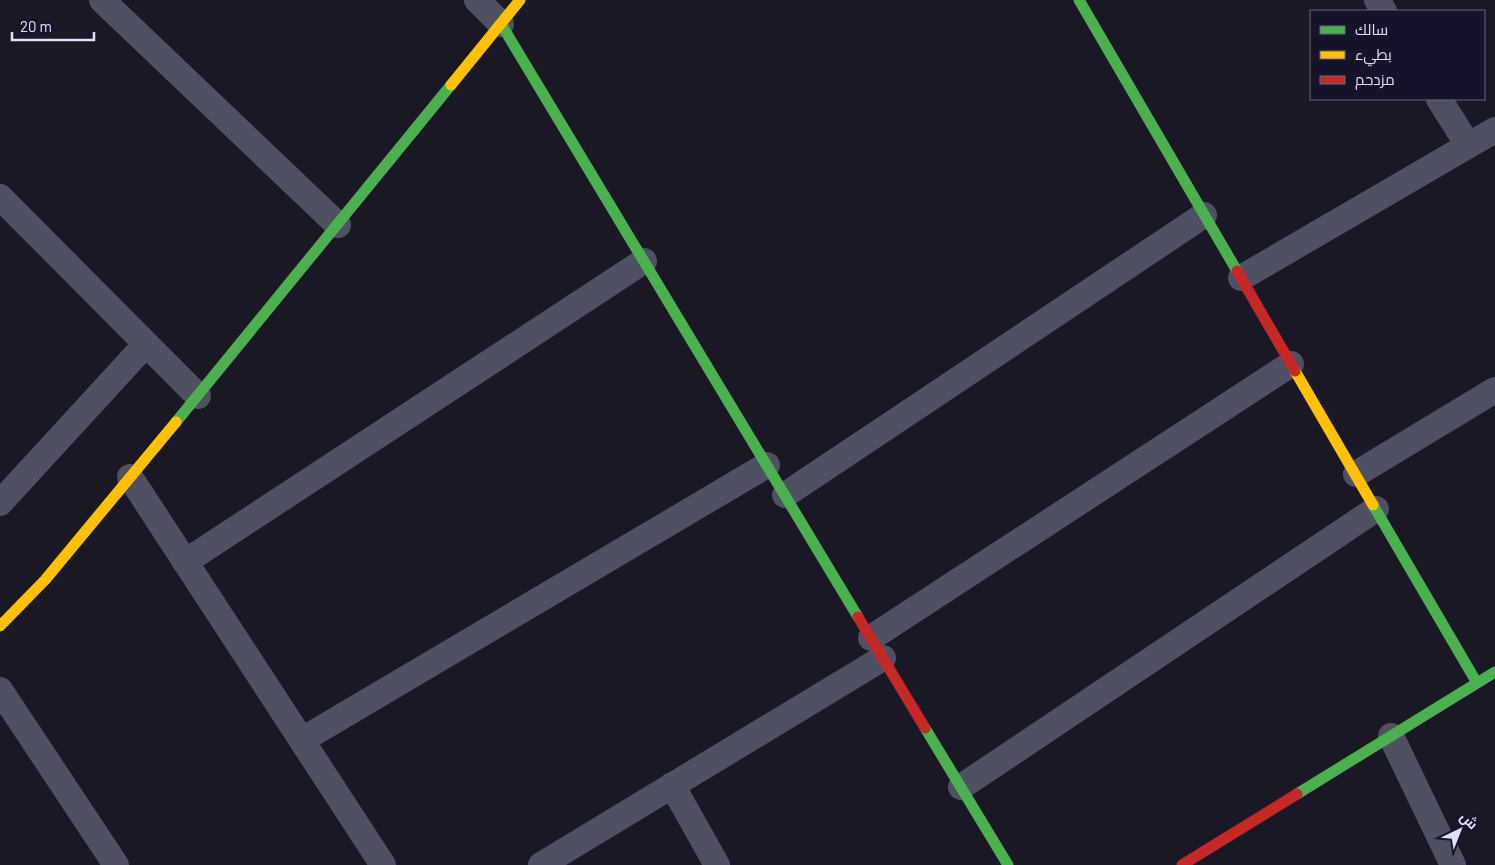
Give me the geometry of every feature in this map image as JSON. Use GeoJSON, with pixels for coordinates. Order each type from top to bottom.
{"type":"FeatureCollection","features":[{"type":"Feature","properties":{"kind":"street"},"geometry":{"type":"LineString","coordinates":[[102,0],[338,225]]}},
{"type":"Feature","properties":{"kind":"street"},"geometry":{"type":"LineString","coordinates":[[477,0],[501,24],[1008,865]]}},
{"type":"Feature","properties":{"kind":"street"},"geometry":{"type":"LineString","coordinates":[[0,626],[45,580],[198,396],[520,0]]}},
{"type":"Feature","properties":{"kind":"street"},"geometry":{"type":"LineString","coordinates":[[1079,0],[1477,683]]}},
{"type":"Feature","properties":{"kind":"street"},"geometry":{"type":"LineString","coordinates":[[1440,100],[1468,145]]}},
{"type":"Feature","properties":{"kind":"street"},"geometry":{"type":"LineString","coordinates":[[1241,278],[1495,130]]}},
{"type":"Feature","properties":{"kind":"street"},"geometry":{"type":"LineString","coordinates":[[0,197],[198,396]]}},
{"type":"Feature","properties":{"kind":"street"},"geometry":{"type":"LineString","coordinates":[[785,495],[1204,215]]}},
{"type":"Feature","properties":{"kind":"street"},"geometry":{"type":"LineString","coordinates":[[185,562],[644,261]]}},
{"type":"Feature","properties":{"kind":"street"},"geometry":{"type":"LineString","coordinates":[[0,503],[146,344]]}},
{"type":"Feature","properties":{"kind":"street"},"geometry":{"type":"LineString","coordinates":[[541,865],[672,785],[877,648],[1291,364]]}},
{"type":"Feature","properties":{"kind":"street"},"geometry":{"type":"LineString","coordinates":[[1356,474],[1495,390]]}},
{"type":"Feature","properties":{"kind":"street"},"geometry":{"type":"LineString","coordinates":[[302,740],[767,465]]}},
{"type":"Feature","properties":{"kind":"street"},"geometry":{"type":"LineString","coordinates":[[130,477],[383,865]]}},
{"type":"Feature","properties":{"kind":"street"},"geometry":{"type":"LineString","coordinates":[[961,787],[1376,509]]}},
{"type":"Feature","properties":{"kind":"street"},"geometry":{"type":"LineString","coordinates":[[1182,865],[1495,672]]}},
{"type":"Feature","properties":{"kind":"street"},"geometry":{"type":"LineString","coordinates":[[0,690],[116,865]]}},
{"type":"Feature","properties":{"kind":"street"},"geometry":{"type":"LineString","coordinates":[[1390,736],[1453,865]]}},
{"type":"Feature","properties":{"kind":"street"},"geometry":{"type":"LineString","coordinates":[[672,785],[717,865]]}},
{"type":"Feature","properties":{"kind":"traffic: fast"},"geometry":{"type":"LineString","coordinates":[[1079,0],[1237,271]]}},
{"type":"Feature","properties":{"kind":"traffic: fast"},"geometry":{"type":"LineString","coordinates":[[501,24],[858,617]]}},
{"type":"Feature","properties":{"kind":"traffic: fast"},"geometry":{"type":"LineString","coordinates":[[176,422],[451,85]]}},
{"type":"Feature","properties":{"kind":"traffic: fast"},"geometry":{"type":"LineString","coordinates":[[1373,505],[1477,683]]}},
{"type":"Feature","properties":{"kind":"traffic: fast"},"geometry":{"type":"LineString","coordinates":[[1297,794],[1495,672]]}},
{"type":"Feature","properties":{"kind":"traffic: fast"},"geometry":{"type":"LineString","coordinates":[[925,728],[1008,865]]}},
{"type":"Feature","properties":{"kind":"traffic: slow"},"geometry":{"type":"LineString","coordinates":[[451,85],[520,0]]}},
{"type":"Feature","properties":{"kind":"traffic: slow"},"geometry":{"type":"LineString","coordinates":[[1295,371],[1373,505]]}},
{"type":"Feature","properties":{"kind":"traffic: slow"},"geometry":{"type":"LineString","coordinates":[[0,626],[45,580],[176,422]]}},
{"type":"Feature","properties":{"kind":"traffic: jam"},"geometry":{"type":"LineString","coordinates":[[1237,271],[1295,371]]}},
{"type":"Feature","properties":{"kind":"traffic: jam"},"geometry":{"type":"LineString","coordinates":[[858,617],[925,728]]}},
{"type":"Feature","properties":{"kind":"traffic: jam"},"geometry":{"type":"LineString","coordinates":[[1182,865],[1297,794]]}}]}
